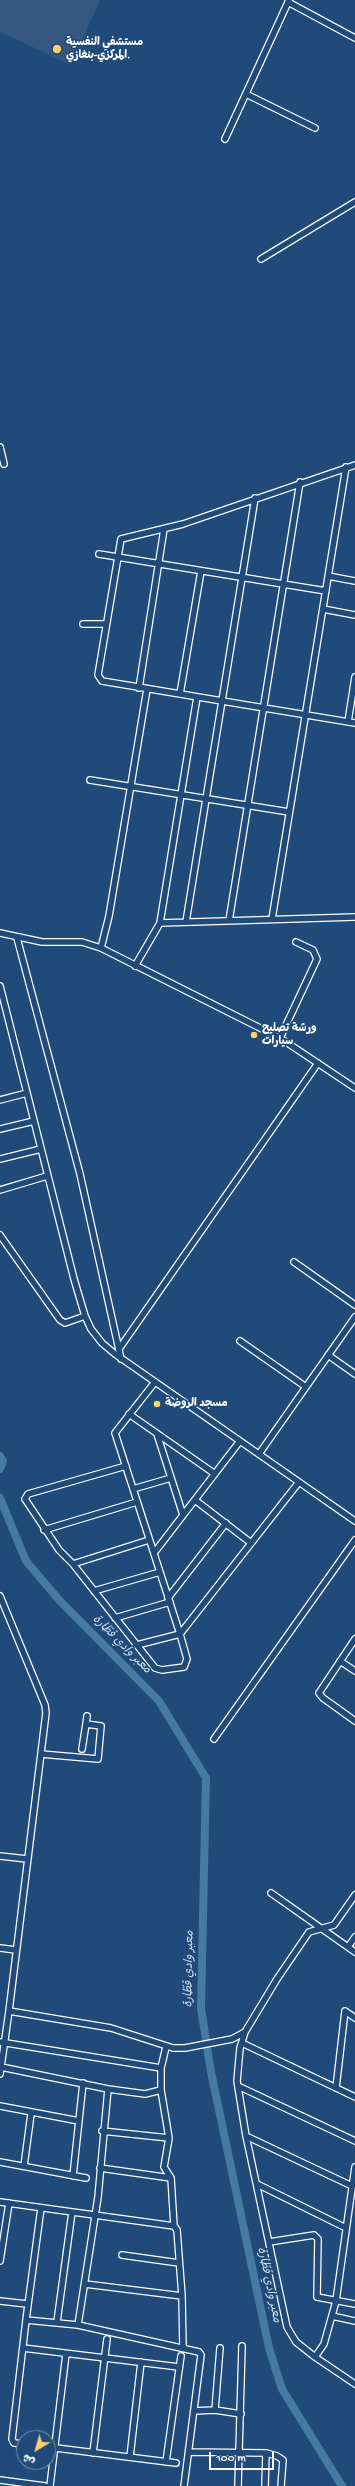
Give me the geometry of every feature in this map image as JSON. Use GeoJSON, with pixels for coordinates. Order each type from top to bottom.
{"type":"FeatureCollection","features":[{"type":"Feature","properties":{"kind":"street"},"geometry":{"type":"LineString","coordinates":[[225,139],[289,1],[355,38]]}},
{"type":"Feature","properties":{"kind":"street"},"geometry":{"type":"LineString","coordinates":[[246,94],[316,128]]}},
{"type":"Feature","properties":{"kind":"street"},"geometry":{"type":"LineString","coordinates":[[261,259],[355,202]]}},
{"type":"Feature","properties":{"kind":"street"},"geometry":{"type":"LineString","coordinates":[[0,447],[4,464]]}},
{"type":"Feature","properties":{"kind":"street"},"geometry":{"type":"LineString","coordinates":[[355,465],[300,482],[164,529],[122,538],[119,542],[98,678],[101,681],[139,688],[355,723]]}},
{"type":"Feature","properties":{"kind":"street"},"geometry":{"type":"LineString","coordinates":[[272,919],[346,467]]}},
{"type":"Feature","properties":{"kind":"street"},"geometry":{"type":"LineString","coordinates":[[229,921],[300,482]]}},
{"type":"Feature","properties":{"kind":"street"},"geometry":{"type":"LineString","coordinates":[[186,922],[255,498]]}},
{"type":"Feature","properties":{"kind":"street"},"geometry":{"type":"LineString","coordinates":[[139,688],[164,529]]}},
{"type":"Feature","properties":{"kind":"street"},"geometry":{"type":"LineString","coordinates":[[99,554],[326,591]]}},
{"type":"Feature","properties":{"kind":"street"},"geometry":{"type":"LineString","coordinates":[[180,694],[201,570]]}},
{"type":"Feature","properties":{"kind":"street"},"geometry":{"type":"LineString","coordinates":[[328,576],[355,580]]}},
{"type":"Feature","properties":{"kind":"street"},"geometry":{"type":"LineString","coordinates":[[323,609],[355,615]]}},
{"type":"Feature","properties":{"kind":"street"},"geometry":{"type":"LineString","coordinates":[[83,624],[106,624]]}},
{"type":"Feature","properties":{"kind":"street"},"geometry":{"type":"LineString","coordinates":[[348,722],[355,677]]}},
{"type":"Feature","properties":{"kind":"street"},"geometry":{"type":"LineString","coordinates":[[101,948],[109,916],[147,689]]}},
{"type":"Feature","properties":{"kind":"street"},"geometry":{"type":"LineString","coordinates":[[135,966],[160,923],[197,697]]}},
{"type":"Feature","properties":{"kind":"street"},"geometry":{"type":"LineString","coordinates":[[90,780],[290,812]]}},
{"type":"Feature","properties":{"kind":"street"},"geometry":{"type":"LineString","coordinates":[[160,923],[355,917]]}},
{"type":"Feature","properties":{"kind":"street"},"geometry":{"type":"LineString","coordinates":[[0,932],[17,938],[42,942],[82,942],[101,948],[280,1038],[355,1088]]}},
{"type":"Feature","properties":{"kind":"street"},"geometry":{"type":"LineString","coordinates":[[17,938],[80,1174],[121,1359]]}},
{"type":"Feature","properties":{"kind":"street"},"geometry":{"type":"LineString","coordinates":[[280,1038],[317,959],[313,950],[296,942]]}},
{"type":"Feature","properties":{"kind":"street"},"geometry":{"type":"LineString","coordinates":[[0,986],[47,1176],[84,1316],[102,1343],[121,1359],[355,1521]]}},
{"type":"Feature","properties":{"kind":"street"},"geometry":{"type":"LineString","coordinates":[[120,1349],[318,1063]]}},
{"type":"Feature","properties":{"kind":"street"},"geometry":{"type":"LineString","coordinates":[[0,1100],[27,1093]]}},
{"type":"Feature","properties":{"kind":"street"},"geometry":{"type":"LineString","coordinates":[[0,1129],[34,1121]]}},
{"type":"Feature","properties":{"kind":"street"},"geometry":{"type":"LineString","coordinates":[[0,1159],[41,1149]]}},
{"type":"Feature","properties":{"kind":"street"},"geometry":{"type":"LineString","coordinates":[[0,1190],[47,1176]]}},
{"type":"Feature","properties":{"kind":"street"},"geometry":{"type":"LineString","coordinates":[[0,1235],[60,1320],[65,1323],[84,1316]]}},
{"type":"Feature","properties":{"kind":"street"},"geometry":{"type":"LineString","coordinates":[[294,1262],[355,1305]]}},
{"type":"Feature","properties":{"kind":"street"},"geometry":{"type":"LineString","coordinates":[[259,1454],[355,1317]]}},
{"type":"Feature","properties":{"kind":"street"},"geometry":{"type":"LineString","coordinates":[[240,1342],[306,1387]]}},
{"type":"Feature","properties":{"kind":"street"},"geometry":{"type":"LineString","coordinates":[[328,1355],[355,1374]]}},
{"type":"Feature","properties":{"kind":"street"},"geometry":{"type":"LineString","coordinates":[[126,1466],[25,1496],[32,1512],[44,1530],[156,1668],[162,1670],[184,1667],[187,1659],[180,1634],[149,1540],[126,1466],[115,1433],[155,1382]]}},
{"type":"Feature","properties":{"kind":"street"},"geometry":{"type":"LineString","coordinates":[[129,1414],[215,1474]]}},
{"type":"Feature","properties":{"kind":"street"},"geometry":{"type":"LineString","coordinates":[[157,1434],[183,1515]]}},
{"type":"Feature","properties":{"kind":"street"},"geometry":{"type":"LineString","coordinates":[[154,1554],[240,1441]]}},
{"type":"Feature","properties":{"kind":"street"},"geometry":{"type":"LineString","coordinates":[[133,1489],[172,1478]]}},
{"type":"Feature","properties":{"kind":"street"},"geometry":{"type":"LineString","coordinates":[[137,1645],[180,1634],[299,1482]]}},
{"type":"Feature","properties":{"kind":"street"},"geometry":{"type":"LineString","coordinates":[[195,1500],[252,1543]]}},
{"type":"Feature","properties":{"kind":"street"},"geometry":{"type":"LineString","coordinates":[[44,1530],[137,1502]]}},
{"type":"Feature","properties":{"kind":"street"},"geometry":{"type":"LineString","coordinates":[[116,1618],[169,1600],[226,1523]]}},
{"type":"Feature","properties":{"kind":"street"},"geometry":{"type":"LineString","coordinates":[[72,1564],[149,1540]]}},
{"type":"Feature","properties":{"kind":"street"},"geometry":{"type":"LineString","coordinates":[[214,1738],[355,1540]]}},
{"type":"Feature","properties":{"kind":"street"},"geometry":{"type":"LineString","coordinates":[[94,1590],[160,1572]]}},
{"type":"Feature","properties":{"kind":"street"},"geometry":{"type":"LineString","coordinates":[[0,1596],[46,1708],[9,2011],[2,2043],[0,2074]]}},
{"type":"Feature","properties":{"kind":"street"},"geometry":{"type":"LineString","coordinates":[[355,1639],[319,1693],[323,1698],[355,1721]]}},
{"type":"Feature","properties":{"kind":"street"},"geometry":{"type":"LineString","coordinates":[[340,1661],[355,1671]]}},
{"type":"Feature","properties":{"kind":"street"},"geometry":{"type":"LineString","coordinates":[[82,1749],[87,1716]]}},
{"type":"Feature","properties":{"kind":"street"},"geometry":{"type":"LineString","coordinates":[[41,1754],[98,1760],[101,1726],[86,1724]]}},
{"type":"Feature","properties":{"kind":"street"},"geometry":{"type":"LineString","coordinates":[[0,1856],[27,1859]]}},
{"type":"Feature","properties":{"kind":"street"},"geometry":{"type":"LineString","coordinates":[[271,1893],[355,1952]]}},
{"type":"Feature","properties":{"kind":"street"},"geometry":{"type":"LineString","coordinates":[[355,1895],[334,1925],[309,1932],[276,1979],[245,2032],[241,2046],[238,2086],[246,2136],[287,2327],[296,2342],[315,2358],[355,2384]]}},
{"type":"Feature","properties":{"kind":"street"},"geometry":{"type":"LineString","coordinates":[[348,1947],[355,1937]]}},
{"type":"Feature","properties":{"kind":"street"},"geometry":{"type":"LineString","coordinates":[[0,1948],[16,1950]]}},
{"type":"Feature","properties":{"kind":"street"},"geometry":{"type":"LineString","coordinates":[[336,2088],[346,2010],[355,2018]]}},
{"type":"Feature","properties":{"kind":"street"},"geometry":{"type":"LineString","coordinates":[[9,2011],[111,2028],[166,2047],[185,2048],[232,2039],[245,2032]]}},
{"type":"Feature","properties":{"kind":"street"},"geometry":{"type":"LineString","coordinates":[[232,2039],[241,2046],[355,2097]]}},
{"type":"Feature","properties":{"kind":"street"},"geometry":{"type":"LineString","coordinates":[[2,2043],[161,2068]]}},
{"type":"Feature","properties":{"kind":"street"},"geometry":{"type":"LineString","coordinates":[[166,2047],[161,2068],[161,2090],[169,2138],[164,2167],[171,2178],[174,2226],[177,2230],[182,2296],[183,2348]]}},
{"type":"Feature","properties":{"kind":"street"},"geometry":{"type":"LineString","coordinates":[[1,2067],[108,2089],[145,2094],[161,2090]]}},
{"type":"Feature","properties":{"kind":"street"},"geometry":{"type":"LineString","coordinates":[[73,2176],[84,2083]]}},
{"type":"Feature","properties":{"kind":"street"},"geometry":{"type":"LineString","coordinates":[[238,2086],[355,2141]]}},
{"type":"Feature","properties":{"kind":"street"},"geometry":{"type":"LineString","coordinates":[[78,2324],[95,2216],[102,2131],[108,2089]]}},
{"type":"Feature","properties":{"kind":"street"},"geometry":{"type":"LineString","coordinates":[[0,2106],[31,2114],[79,2121]]}},
{"type":"Feature","properties":{"kind":"street"},"geometry":{"type":"LineString","coordinates":[[24,2166],[31,2114]]}},
{"type":"Feature","properties":{"kind":"street"},"geometry":{"type":"LineString","coordinates":[[102,2131],[169,2138]]}},
{"type":"Feature","properties":{"kind":"street"},"geometry":{"type":"LineString","coordinates":[[246,2136],[352,2186]]}},
{"type":"Feature","properties":{"kind":"street"},"geometry":{"type":"LineString","coordinates":[[0,2162],[86,2178]]}},
{"type":"Feature","properties":{"kind":"street"},"geometry":{"type":"LineString","coordinates":[[315,2358],[324,2344],[336,2301],[355,2167]]}},
{"type":"Feature","properties":{"kind":"street"},"geometry":{"type":"LineString","coordinates":[[100,2168],[171,2178]]}},
{"type":"Feature","properties":{"kind":"street"},"geometry":{"type":"LineString","coordinates":[[257,2184],[346,2228]]}},
{"type":"Feature","properties":{"kind":"street"},"geometry":{"type":"LineString","coordinates":[[0,2202],[174,2226]]}},
{"type":"Feature","properties":{"kind":"street"},"geometry":{"type":"LineString","coordinates":[[0,2261],[9,2204]]}},
{"type":"Feature","properties":{"kind":"street"},"geometry":{"type":"LineString","coordinates":[[16,2443],[14,2443],[12,2439],[27,2304],[41,2208]]}},
{"type":"Feature","properties":{"kind":"street"},"geometry":{"type":"LineString","coordinates":[[57,2322],[72,2212]]}},
{"type":"Feature","properties":{"kind":"street"},"geometry":{"type":"LineString","coordinates":[[349,2212],[355,2213]]}},
{"type":"Feature","properties":{"kind":"street"},"geometry":{"type":"LineString","coordinates":[[269,2242],[310,2234],[317,2237],[317,2297],[355,2304]]}},
{"type":"Feature","properties":{"kind":"street"},"geometry":{"type":"LineString","coordinates":[[122,2255],[179,2263]]}},
{"type":"Feature","properties":{"kind":"street"},"geometry":{"type":"LineString","coordinates":[[85,2284],[182,2296]]}},
{"type":"Feature","properties":{"kind":"street"},"geometry":{"type":"LineString","coordinates":[[0,2301],[27,2304]]}},
{"type":"Feature","properties":{"kind":"street"},"geometry":{"type":"LineString","coordinates":[[332,2316],[355,2321]]}},
{"type":"Feature","properties":{"kind":"street"},"geometry":{"type":"LineString","coordinates":[[26,2320],[78,2324],[199,2352],[201,2355],[184,2486]]}},
{"type":"Feature","properties":{"kind":"street"},"geometry":{"type":"LineString","coordinates":[[93,2453],[107,2339]]}},
{"type":"Feature","properties":{"kind":"street"},"geometry":{"type":"LineString","coordinates":[[238,2486],[242,2346]]}},
{"type":"Feature","properties":{"kind":"street"},"geometry":{"type":"LineString","coordinates":[[23,2348],[179,2367]]}},
{"type":"Feature","properties":{"kind":"street"},"geometry":{"type":"LineString","coordinates":[[215,2410],[220,2348]]}},
{"type":"Feature","properties":{"kind":"street"},"geometry":{"type":"LineString","coordinates":[[56,2439],[66,2354]]}},
{"type":"Feature","properties":{"kind":"street"},"geometry":{"type":"LineString","coordinates":[[166,2462],[181,2356]]}},
{"type":"Feature","properties":{"kind":"street"},"geometry":{"type":"LineString","coordinates":[[130,2457],[141,2362]]}},
{"type":"Feature","properties":{"kind":"street"},"geometry":{"type":"LineString","coordinates":[[194,2411],[215,2410],[241,2414]]}},
{"type":"Feature","properties":{"kind":"street"},"geometry":{"type":"LineString","coordinates":[[56,2448],[176,2463]]}},
{"type":"Feature","properties":{"kind":"street"},"geometry":{"type":"LineString","coordinates":[[189,2452],[266,2453],[277,2456],[283,2460],[281,2486]]}},
{"type":"Feature","properties":{"kind":"street"},"geometry":{"type":"LineString","coordinates":[[265,2486],[266,2453]]}},
{"type":"Feature","properties":{"kind":"street"},"geometry":{"type":"LineString","coordinates":[[50,2486],[52,2470]]}},
{"type":"Feature","properties":{"kind":"street"},"geometry":{"type":"LineString","coordinates":[[0,2480],[45,2486]]}},
{"type":"Feature","properties":{"kind":"shaded area","name":"مستشفي النفسية المركزي-بنغازي."},"geometry":{"type":"Polygon","coordinates":[[[0,0],[100,0],[71,65],[0,32],[0,0]]]}},
{"type":"Feature","properties":{"kind":"waterway","name":"معبر وادي قطّارة"},"geometry":{"type":"LineString","coordinates":[[0,1456],[3,1461],[0,1469]]}},
{"type":"Feature","properties":{"kind":"waterway","name":"معبر وادي قطّارة"},"geometry":{"type":"LineString","coordinates":[[0,1498],[26,1561],[60,1601],[159,1701],[206,1778],[201,2008],[211,2072],[269,2348],[282,2389],[342,2486]]}},
{"type":"Feature","properties":{"kind":"place","name":"مستشفي النفسية المركزي-بنغازي."},"geometry":{"type":"Point","coordinates":[57,49]}},
{"type":"Feature","properties":{"kind":"place","name":"ورشة تصليح سيارات"},"geometry":{"type":"Point","coordinates":[254,1035]}},
{"type":"Feature","properties":{"kind":"place","name":"مسجد الروضة"},"geometry":{"type":"Point","coordinates":[157,1404]}}]}
